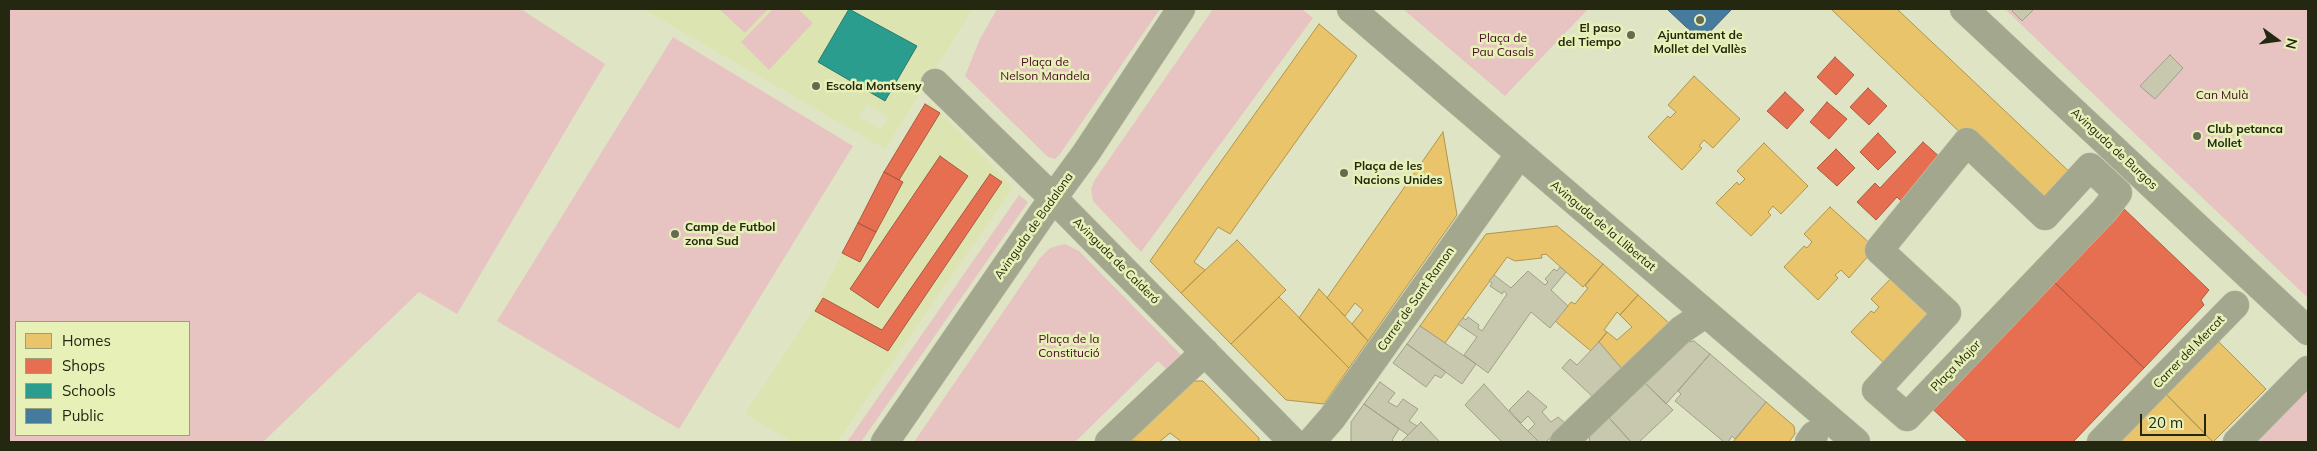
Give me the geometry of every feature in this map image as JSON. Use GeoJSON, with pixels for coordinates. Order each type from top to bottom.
{"type":"FeatureCollection","features":[{"type":"Feature","properties":{"kind":"street","name":"Avinguda de Badalona"},"geometry":{"type":"LineString","coordinates":[[885,442],[1086,153],[1181,9]]}},
{"type":"Feature","properties":{"kind":"street","name":"Avinguda de la Llibertat"},"geometry":{"type":"LineString","coordinates":[[1351,9],[1856,442]]}},
{"type":"Feature","properties":{"kind":"street","name":"Avinguda de Burgos"},"geometry":{"type":"LineString","coordinates":[[1964,9],[2308,331]]}},
{"type":"Feature","properties":{"kind":"street","name":"Avinguda de Calderó"},"geometry":{"type":"LineString","coordinates":[[935,83],[1053,198],[1294,442]]}},
{"type":"Feature","properties":{"kind":"street","name":"Plaça Major"},"geometry":{"type":"LineString","coordinates":[[1967,142],[2045,216],[2090,167],[2118,193],[2104,211],[1907,417],[1876,390],[1946,313],[1880,250],[1967,142]]}},
{"type":"Feature","properties":{"kind":"street","name":"Carrer de Sant Ramon"},"geometry":{"type":"LineString","coordinates":[[1311,442],[1332,418],[1519,155]]}},
{"type":"Feature","properties":{"kind":"street","name":"Carrer del Mercat"},"geometry":{"type":"LineString","coordinates":[[2101,442],[2234,305]]}},
{"type":"Feature","properties":{"kind":"street"},"geometry":{"type":"LineString","coordinates":[[1564,442],[1681,330],[1705,314]]}},
{"type":"Feature","properties":{"kind":"street"},"geometry":{"type":"LineString","coordinates":[[1109,442],[1205,352]]}},
{"type":"Feature","properties":{"kind":"street"},"geometry":{"type":"LineString","coordinates":[[2237,442],[2308,370]]}},
{"type":"Feature","properties":{"kind":"shaded area","name":"Escola Montseny"},"geometry":{"type":"Polygon","coordinates":[[[643,9],[719,9],[745,33],[768,9],[773,9],[741,42],[813,23],[798,9],[849,9],[818,62],[885,101],[917,46],[852,9],[973,9],[885,149],[643,9]],[[867,104],[859,117],[881,130],[888,117],[867,104]]]}},
{"type":"Feature","properties":{"kind":"shaded area"},"geometry":{"type":"Polygon","coordinates":[[[929,101],[1013,187],[837,442],[792,442],[745,414],[813,310],[884,172],[929,101]]]}},
{"type":"Feature","properties":{"kind":"green space"},"geometry":{"type":"Polygon","coordinates":[[[9,9],[521,9],[605,64],[457,314],[419,292],[263,442],[9,442],[9,9]]]}},
{"type":"Feature","properties":{"kind":"green space"},"geometry":{"type":"Polygon","coordinates":[[[719,9],[768,9],[745,33],[719,9]]]}},
{"type":"Feature","properties":{"kind":"green space"},"geometry":{"type":"Polygon","coordinates":[[[773,9],[798,9],[813,23],[769,70],[741,42],[773,9]]]}},
{"type":"Feature","properties":{"kind":"green space","name":"Plaça de Nelson Mandela"},"geometry":{"type":"Polygon","coordinates":[[[997,9],[1160,9],[1055,159],[1048,157],[965,76],[980,39],[997,9]]]}},
{"type":"Feature","properties":{"kind":"green space"},"geometry":{"type":"Polygon","coordinates":[[[1213,9],[1302,9],[1313,18],[1141,252],[1093,201],[1091,189],[1094,181],[1213,9]]]}},
{"type":"Feature","properties":{"kind":"green space","name":"Plaça de Pau Casals"},"geometry":{"type":"Polygon","coordinates":[[[1403,9],[1588,9],[1505,96],[1403,9]]]}},
{"type":"Feature","properties":{"kind":"green space","name":"Can Mulà"},"geometry":{"type":"Polygon","coordinates":[[[2005,9],[2308,9],[2308,298],[2112,112],[2005,9]]]}},
{"type":"Feature","properties":{"kind":"green space","name":"Camp de Futbol zona Sud"},"geometry":{"type":"Polygon","coordinates":[[[673,37],[853,146],[679,429],[497,321],[673,37]]]}},
{"type":"Feature","properties":{"kind":"green space"},"geometry":{"type":"Polygon","coordinates":[[[1019,195],[1028,202],[861,442],[847,442],[1019,195]]]}},
{"type":"Feature","properties":{"kind":"green space","name":"Plaça de la Constitució"},"geometry":{"type":"Polygon","coordinates":[[[1065,244],[1079,251],[1183,357],[1168,371],[1158,361],[1075,442],[914,442],[1040,258],[1050,248],[1065,244]]]}},
{"type":"Feature","properties":{"kind":"green space"},"geometry":{"type":"Polygon","coordinates":[[[2308,388],[2308,439],[2306,442],[2256,442],[2308,388]]]}},
{"type":"Feature","properties":{"kind":"building: Homes"},"geometry":{"type":"Polygon","coordinates":[[[1831,9],[1897,9],[2076,178],[2046,211],[2016,186],[1831,9]]]}},
{"type":"Feature","properties":{"kind":"building: Homes"},"geometry":{"type":"Polygon","coordinates":[[[1319,24],[1357,56],[1230,234],[1218,227],[1194,262],[1205,270],[1181,293],[1150,261],[1319,24]]]}},
{"type":"Feature","properties":{"kind":"building: Homes"},"geometry":{"type":"Polygon","coordinates":[[[1694,76],[1740,119],[1713,148],[1704,140],[1699,146],[1702,148],[1682,170],[1648,137],[1668,116],[1670,118],[1676,112],[1668,105],[1694,76]]]}},
{"type":"Feature","properties":{"kind":"building: Homes"},"geometry":{"type":"Polygon","coordinates":[[[1443,132],[1457,215],[1368,341],[1352,324],[1363,310],[1355,303],[1345,316],[1327,298],[1443,132]]]}},
{"type":"Feature","properties":{"kind":"building: Homes"},"geometry":{"type":"Polygon","coordinates":[[[1764,143],[1808,186],[1781,214],[1773,206],[1768,212],[1771,215],[1751,236],[1716,203],[1737,182],[1739,185],[1745,179],[1737,171],[1764,143]]]}},
{"type":"Feature","properties":{"kind":"building: Homes"},"geometry":{"type":"Polygon","coordinates":[[[1830,207],[1875,248],[1849,278],[1841,270],[1835,275],[1838,278],[1818,300],[1784,267],[1804,246],[1807,248],[1812,242],[1804,234],[1830,207]]]}},
{"type":"Feature","properties":{"kind":"building: Homes"},"geometry":{"type":"Polygon","coordinates":[[[1557,226],[1603,264],[1583,287],[1546,254],[1541,255],[1542,258],[1515,261],[1507,257],[1445,343],[1420,326],[1486,234],[1557,226]]]}},
{"type":"Feature","properties":{"kind":"building: Homes"},"geometry":{"type":"Polygon","coordinates":[[[1237,240],[1286,290],[1231,344],[1181,293],[1237,240]]]}},
{"type":"Feature","properties":{"kind":"building: Homes"},"geometry":{"type":"Polygon","coordinates":[[[1603,264],[1638,295],[1620,315],[1617,312],[1604,330],[1607,332],[1591,351],[1555,321],[1571,302],[1575,304],[1588,288],[1585,286],[1603,264]]]}},
{"type":"Feature","properties":{"kind":"building: Homes"},"geometry":{"type":"Polygon","coordinates":[[[1898,271],[1943,314],[1916,343],[1908,335],[1903,340],[1905,343],[1885,364],[1851,332],[1871,311],[1874,313],[1879,307],[1871,299],[1898,271]]]}},
{"type":"Feature","properties":{"kind":"building: Homes"},"geometry":{"type":"Polygon","coordinates":[[[1319,289],[1368,341],[1349,368],[1299,318],[1319,289]]]}},
{"type":"Feature","properties":{"kind":"building: Homes"},"geometry":{"type":"Polygon","coordinates":[[[1638,295],[1669,323],[1622,369],[1599,342],[1607,332],[1617,340],[1632,327],[1620,315],[1638,295]]]}},
{"type":"Feature","properties":{"kind":"building: Homes"},"geometry":{"type":"Polygon","coordinates":[[[1279,297],[1349,368],[1324,404],[1286,400],[1231,344],[1279,297]]]}},
{"type":"Feature","properties":{"kind":"building: Homes"},"geometry":{"type":"Polygon","coordinates":[[[2219,342],[2266,389],[2213,442],[2166,394],[2219,342]]]}},
{"type":"Feature","properties":{"kind":"building: Homes"},"geometry":{"type":"Polygon","coordinates":[[[1193,381],[1203,381],[1259,438],[1259,442],[1182,442],[1170,433],[1159,442],[1131,441],[1193,381]]]}},
{"type":"Feature","properties":{"kind":"building: Homes"},"geometry":{"type":"Polygon","coordinates":[[[2166,394],[2213,442],[2121,442],[2120,440],[2166,394]]]}},
{"type":"Feature","properties":{"kind":"building: Homes"},"geometry":{"type":"Polygon","coordinates":[[[1766,402],[1794,426],[1795,434],[1789,442],[1733,442],[1766,402]]]}},
{"type":"Feature","properties":{"kind":"building: Shops"},"geometry":{"type":"Polygon","coordinates":[[[1835,57],[1854,75],[1836,95],[1817,77],[1835,57]]]}},
{"type":"Feature","properties":{"kind":"building: Shops"},"geometry":{"type":"Polygon","coordinates":[[[1868,88],[1887,106],[1869,125],[1850,107],[1868,88]]]}},
{"type":"Feature","properties":{"kind":"building: Shops"},"geometry":{"type":"Polygon","coordinates":[[[1785,92],[1804,110],[1787,129],[1767,111],[1785,92]]]}},
{"type":"Feature","properties":{"kind":"building: Shops"},"geometry":{"type":"Polygon","coordinates":[[[1827,102],[1847,119],[1829,139],[1810,122],[1827,102]]]}},
{"type":"Feature","properties":{"kind":"building: Shops"},"geometry":{"type":"Polygon","coordinates":[[[925,104],[940,113],[899,180],[884,172],[925,104]]]}},
{"type":"Feature","properties":{"kind":"building: Shops"},"geometry":{"type":"Polygon","coordinates":[[[1878,133],[1896,152],[1878,170],[1860,152],[1878,133]]]}},
{"type":"Feature","properties":{"kind":"building: Shops"},"geometry":{"type":"Polygon","coordinates":[[[1923,142],[1942,159],[1902,202],[1897,197],[1876,220],[1857,202],[1875,183],[1880,188],[1923,142]]]}},
{"type":"Feature","properties":{"kind":"building: Shops"},"geometry":{"type":"Polygon","coordinates":[[[1836,149],[1855,168],[1837,186],[1817,168],[1836,149]]]}},
{"type":"Feature","properties":{"kind":"building: Shops"},"geometry":{"type":"Polygon","coordinates":[[[940,156],[968,176],[878,308],[850,289],[940,156]]]}},
{"type":"Feature","properties":{"kind":"building: Shops"},"geometry":{"type":"Polygon","coordinates":[[[884,172],[903,182],[876,232],[858,223],[884,172]]]}},
{"type":"Feature","properties":{"kind":"building: Shops"},"geometry":{"type":"Polygon","coordinates":[[[990,174],[1002,182],[888,351],[815,311],[823,298],[882,330],[990,174]]]}},
{"type":"Feature","properties":{"kind":"building: Shops"},"geometry":{"type":"Polygon","coordinates":[[[2121,206],[2209,290],[2201,300],[2204,305],[2144,368],[2051,279],[2121,206]]]}},
{"type":"Feature","properties":{"kind":"building: Shops"},"geometry":{"type":"Polygon","coordinates":[[[858,223],[876,232],[860,262],[842,253],[858,223]]]}},
{"type":"Feature","properties":{"kind":"building: Shops"},"geometry":{"type":"Polygon","coordinates":[[[2051,279],[2144,368],[2073,442],[1968,442],[1925,402],[2051,279]]]}},
{"type":"Feature","properties":{"kind":"building: Schools"},"geometry":{"type":"Polygon","coordinates":[[[849,9],[917,46],[885,101],[818,62],[849,9]]]}},
{"type":"Feature","properties":{"kind":"building: Public","name":"Ajuntament de Mollet del Vallès"},"geometry":{"type":"Polygon","coordinates":[[[1667,9],[1732,9],[1701,41],[1667,9]]]}},
{"type":"Feature","properties":{"kind":"building: Other"},"geometry":{"type":"Polygon","coordinates":[[[2014,9],[2033,10],[2022,21],[2012,11],[2014,9]]]}},
{"type":"Feature","properties":{"kind":"building: Other"},"geometry":{"type":"Polygon","coordinates":[[[2170,55],[2183,68],[2155,99],[2140,86],[2170,55]]]}},
{"type":"Feature","properties":{"kind":"building: Other"},"geometry":{"type":"Polygon","coordinates":[[[1560,267],[1566,272],[1551,290],[1568,306],[1550,328],[1531,312],[1488,373],[1464,355],[1477,337],[1458,324],[1463,318],[1466,320],[1468,317],[1479,325],[1478,328],[1482,331],[1507,294],[1504,291],[1502,294],[1490,286],[1492,283],[1489,281],[1494,275],[1511,288],[1528,271],[1545,285],[1548,282],[1545,279],[1554,269],[1557,271],[1560,267]]]}},
{"type":"Feature","properties":{"kind":"building: Other"},"geometry":{"type":"Polygon","coordinates":[[[1420,326],[1476,364],[1462,384],[1407,344],[1420,326]]]}},
{"type":"Feature","properties":{"kind":"building: Other"},"geometry":{"type":"Polygon","coordinates":[[[1694,341],[1710,354],[1666,404],[1645,383],[1688,342],[1694,341]]]}},
{"type":"Feature","properties":{"kind":"building: Other"},"geometry":{"type":"Polygon","coordinates":[[[1599,342],[1622,369],[1593,397],[1562,368],[1570,359],[1577,365],[1599,342]]]}},
{"type":"Feature","properties":{"kind":"building: Other"},"geometry":{"type":"Polygon","coordinates":[[[1407,344],[1446,372],[1441,378],[1435,375],[1426,387],[1393,363],[1407,344]]]}},
{"type":"Feature","properties":{"kind":"building: Other"},"geometry":{"type":"Polygon","coordinates":[[[1710,354],[1766,402],[1735,439],[1732,436],[1728,442],[1724,442],[1675,401],[1681,394],[1678,391],[1710,354]]]}},
{"type":"Feature","properties":{"kind":"building: Other"},"geometry":{"type":"Polygon","coordinates":[[[1380,382],[1395,393],[1388,402],[1397,407],[1403,399],[1418,409],[1409,421],[1417,426],[1408,435],[1364,404],[1380,382]]]}},
{"type":"Feature","properties":{"kind":"building: Other"},"geometry":{"type":"Polygon","coordinates":[[[1645,383],[1673,410],[1639,442],[1631,442],[1609,418],[1645,383]]]}},
{"type":"Feature","properties":{"kind":"building: Other"},"geometry":{"type":"Polygon","coordinates":[[[1484,384],[1539,442],[1502,442],[1465,405],[1484,384]]]}},
{"type":"Feature","properties":{"kind":"building: Other"},"geometry":{"type":"Polygon","coordinates":[[[1528,391],[1547,407],[1542,412],[1551,422],[1558,417],[1565,423],[1546,442],[1539,442],[1528,431],[1535,424],[1528,416],[1521,423],[1509,410],[1528,391]]]}},
{"type":"Feature","properties":{"kind":"building: Other"},"geometry":{"type":"Polygon","coordinates":[[[1364,404],[1399,429],[1392,440],[1394,442],[1351,442],[1351,422],[1364,404]]]}},
{"type":"Feature","properties":{"kind":"building: Other"},"geometry":{"type":"Polygon","coordinates":[[[1609,418],[1631,442],[1589,442],[1590,436],[1609,418]]]}},
{"type":"Feature","properties":{"kind":"building: Other"},"geometry":{"type":"Polygon","coordinates":[[[1421,422],[1440,442],[1401,442],[1421,422]]]}},
{"type":"Feature","properties":{"kind":"place","name":"Ajuntament de Mollet del Vallès"},"geometry":{"type":"Point","coordinates":[1700,20]}},
{"type":"Feature","properties":{"kind":"place","name":"El paso del Tiempo"},"geometry":{"type":"Point","coordinates":[1631,35]}},
{"type":"Feature","properties":{"kind":"place","name":"Escola Montseny"},"geometry":{"type":"Point","coordinates":[816,86]}},
{"type":"Feature","properties":{"kind":"place","name":"Club petanca Mollet"},"geometry":{"type":"Point","coordinates":[2197,136]}},
{"type":"Feature","properties":{"kind":"place","name":"Plaça de les Nacions Unides"},"geometry":{"type":"Point","coordinates":[1344,173]}},
{"type":"Feature","properties":{"kind":"place","name":"Camp de Futbol zona Sud"},"geometry":{"type":"Point","coordinates":[675,234]}}]}
